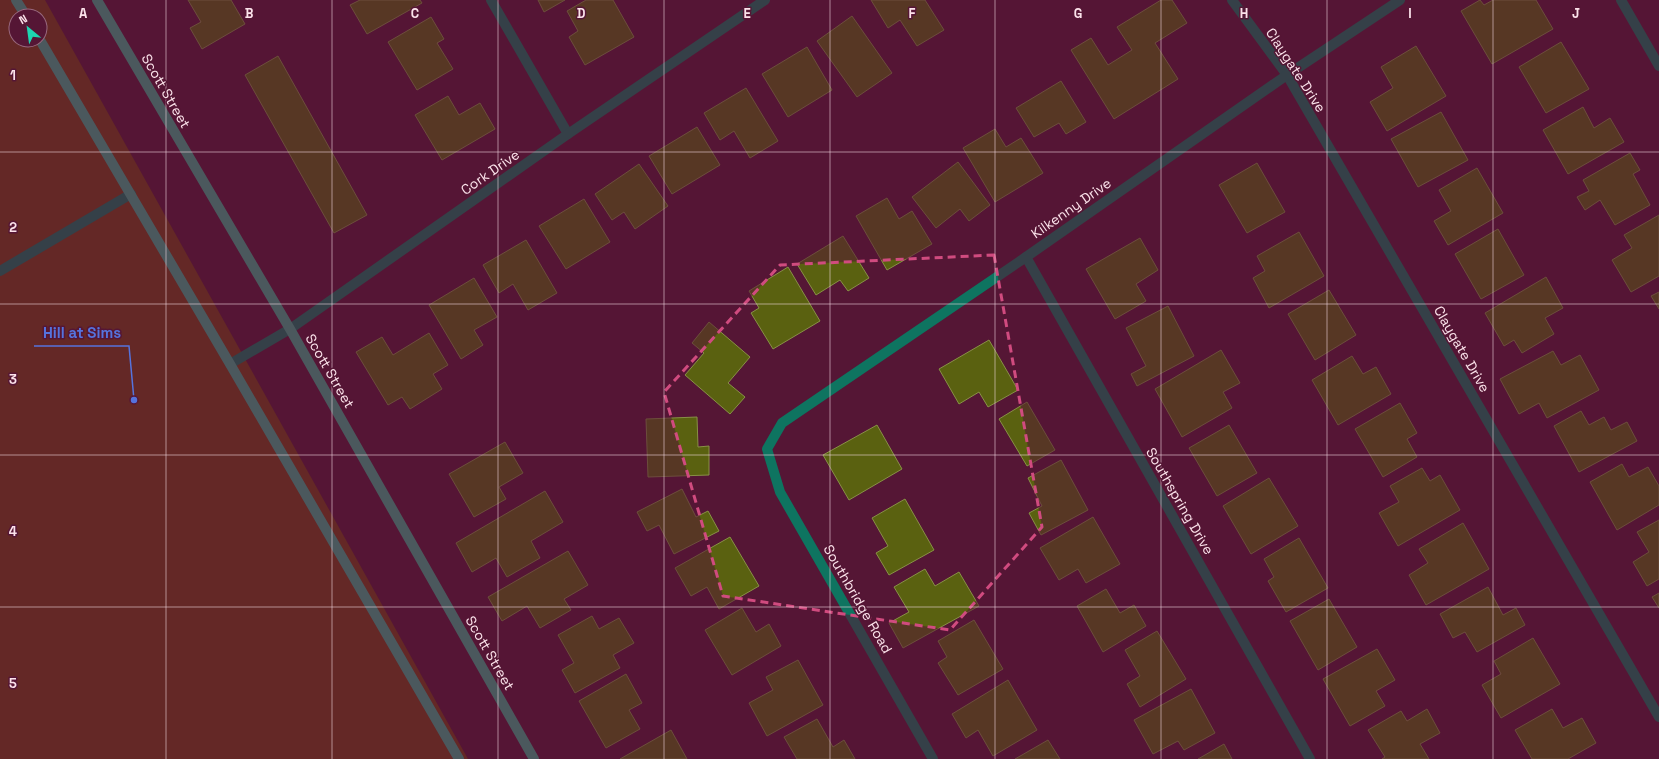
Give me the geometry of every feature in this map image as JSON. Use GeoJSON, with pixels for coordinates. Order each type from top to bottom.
{"type":"FeatureCollection","features":[{"type":"Feature","properties":{"kind":"main road","name":"Scott Street"},"geometry":{"type":"LineString","coordinates":[[97,0],[290,329],[534,759]]}},
{"type":"Feature","properties":{"kind":"main road"},"geometry":{"type":"LineString","coordinates":[[45,48],[459,759]]}},
{"type":"Feature","properties":{"kind":"street"},"geometry":{"type":"LineString","coordinates":[[491,0],[568,134]]}},
{"type":"Feature","properties":{"kind":"street","name":"Cork Drive"},"geometry":{"type":"LineString","coordinates":[[230,364],[290,329],[568,134],[765,0]]}},
{"type":"Feature","properties":{"kind":"street","name":"Claygate Drive"},"geometry":{"type":"LineString","coordinates":[[1232,0],[1287,75],[1659,718]]}},
{"type":"Feature","properties":{"kind":"street","name":"Kilkenny Drive"},"geometry":{"type":"LineString","coordinates":[[767,449],[782,423],[1026,257],[1287,75],[1400,0]]}},
{"type":"Feature","properties":{"kind":"street"},"geometry":{"type":"LineString","coordinates":[[1621,0],[1659,66]]}},
{"type":"Feature","properties":{"kind":"street"},"geometry":{"type":"LineString","coordinates":[[0,271],[131,194]]}},
{"type":"Feature","properties":{"kind":"street","name":"Southspring Drive"},"geometry":{"type":"LineString","coordinates":[[1026,257],[1310,759]]}},
{"type":"Feature","properties":{"kind":"street","name":"Southbridge Road"},"geometry":{"type":"LineString","coordinates":[[767,449],[780,492],[933,759]]}},
{"type":"Feature","properties":{"kind":"highlighted area"},"geometry":{"type":"Polygon","coordinates":[[[994,255],[1042,527],[950,630],[723,596],[664,392],[780,265],[994,255]]]}},
{"type":"Feature","properties":{"kind":"shaded area"},"geometry":{"type":"Polygon","coordinates":[[[0,0],[45,0],[468,759],[0,759],[0,0]]]}},
{"type":"Feature","properties":{"kind":"building"},"geometry":{"type":"Polygon","coordinates":[[[188,0],[231,0],[245,24],[202,49],[190,28],[201,22],[188,0]]]}},
{"type":"Feature","properties":{"kind":"building"},"geometry":{"type":"Polygon","coordinates":[[[360,0],[420,0],[422,3],[367,34],[350,5],[360,0]]]}},
{"type":"Feature","properties":{"kind":"building"},"geometry":{"type":"Polygon","coordinates":[[[538,0],[565,0],[544,12],[538,0]]]}},
{"type":"Feature","properties":{"kind":"building"},"geometry":{"type":"Polygon","coordinates":[[[586,0],[613,0],[634,37],[585,65],[569,37],[578,31],[567,11],[586,0]]]}},
{"type":"Feature","properties":{"kind":"building"},"geometry":{"type":"Polygon","coordinates":[[[871,0],[925,0],[944,30],[917,46],[900,20],[888,28],[871,0]]]}},
{"type":"Feature","properties":{"kind":"building"},"geometry":{"type":"Polygon","coordinates":[[[1161,0],[1172,0],[1187,23],[1155,43],[1178,79],[1114,119],[1071,50],[1091,38],[1108,65],[1132,50],[1117,27],[1161,0]]]}},
{"type":"Feature","properties":{"kind":"building"},"geometry":{"type":"Polygon","coordinates":[[[1480,0],[1484,5],[1493,0],[1536,0],[1553,29],[1492,64],[1461,11],[1480,0]]]}},
{"type":"Feature","properties":{"kind":"building"},"geometry":{"type":"Polygon","coordinates":[[[852,16],[892,73],[857,97],[817,41],[852,16]]]}},
{"type":"Feature","properties":{"kind":"building"},"geometry":{"type":"Polygon","coordinates":[[[431,17],[444,39],[437,43],[453,69],[417,90],[388,42],[431,17]]]}},
{"type":"Feature","properties":{"kind":"building"},"geometry":{"type":"Polygon","coordinates":[[[1561,42],[1589,89],[1546,113],[1519,67],[1561,42]]]}},
{"type":"Feature","properties":{"kind":"building"},"geometry":{"type":"Polygon","coordinates":[[[1416,46],[1446,96],[1387,131],[1370,102],[1393,88],[1381,67],[1416,46]]]}},
{"type":"Feature","properties":{"kind":"building"},"geometry":{"type":"Polygon","coordinates":[[[807,47],[832,90],[788,117],[762,74],[807,47]]]}},
{"type":"Feature","properties":{"kind":"building"},"geometry":{"type":"Polygon","coordinates":[[[278,56],[367,215],[334,233],[245,75],[278,56]]]}},
{"type":"Feature","properties":{"kind":"building"},"geometry":{"type":"Polygon","coordinates":[[[1061,81],[1086,122],[1066,134],[1059,123],[1034,137],[1016,108],[1061,81]]]}},
{"type":"Feature","properties":{"kind":"building"},"geometry":{"type":"Polygon","coordinates":[[[746,88],[778,141],[750,158],[734,131],[720,140],[704,113],[746,88]]]}},
{"type":"Feature","properties":{"kind":"building"},"geometry":{"type":"Polygon","coordinates":[[[448,96],[459,115],[480,103],[495,129],[442,160],[415,115],[448,96]]]}},
{"type":"Feature","properties":{"kind":"building"},"geometry":{"type":"Polygon","coordinates":[[[1583,107],[1594,128],[1610,118],[1624,142],[1568,174],[1543,130],[1583,107]]]}},
{"type":"Feature","properties":{"kind":"building"},"geometry":{"type":"Polygon","coordinates":[[[1441,112],[1468,160],[1418,187],[1391,139],[1441,112]]]}},
{"type":"Feature","properties":{"kind":"building"},"geometry":{"type":"Polygon","coordinates":[[[697,127],[720,165],[672,194],[649,156],[697,127]]]}},
{"type":"Feature","properties":{"kind":"building"},"geometry":{"type":"Polygon","coordinates":[[[995,129],[1006,147],[1021,138],[1043,173],[995,202],[963,148],[995,129]]]}},
{"type":"Feature","properties":{"kind":"building"},"geometry":{"type":"Polygon","coordinates":[[[1630,153],[1640,170],[1633,174],[1650,205],[1615,225],[1600,200],[1585,210],[1577,197],[1589,191],[1583,180],[1630,153]]]}},
{"type":"Feature","properties":{"kind":"building"},"geometry":{"type":"Polygon","coordinates":[[[958,162],[990,205],[969,221],[960,209],[936,228],[912,197],[958,162]]]}},
{"type":"Feature","properties":{"kind":"building"},"geometry":{"type":"Polygon","coordinates":[[[1257,163],[1285,212],[1247,233],[1219,185],[1257,163]]]}},
{"type":"Feature","properties":{"kind":"building"},"geometry":{"type":"Polygon","coordinates":[[[639,164],[668,206],[635,229],[624,212],[612,220],[595,194],[639,164]]]}},
{"type":"Feature","properties":{"kind":"building"},"geometry":{"type":"Polygon","coordinates":[[[1477,168],[1503,213],[1448,245],[1434,221],[1451,211],[1439,190],[1477,168]]]}},
{"type":"Feature","properties":{"kind":"building"},"geometry":{"type":"Polygon","coordinates":[[[887,198],[899,219],[912,211],[932,244],[887,270],[856,216],[887,198]]]}},
{"type":"Feature","properties":{"kind":"building"},"geometry":{"type":"Polygon","coordinates":[[[584,199],[610,242],[566,269],[539,226],[584,199]]]}},
{"type":"Feature","properties":{"kind":"building"},"geometry":{"type":"Polygon","coordinates":[[[1659,215],[1659,276],[1631,292],[1612,260],[1632,248],[1624,235],[1659,215]]]}},
{"type":"Feature","properties":{"kind":"building"},"geometry":{"type":"Polygon","coordinates":[[[1498,229],[1524,275],[1481,299],[1455,254],[1498,229]]]}},
{"type":"Feature","properties":{"kind":"building"},"geometry":{"type":"Polygon","coordinates":[[[1299,232],[1324,276],[1269,308],[1253,278],[1265,271],[1257,256],[1299,232]]]}},
{"type":"Feature","properties":{"kind":"building"},"geometry":{"type":"Polygon","coordinates":[[[843,236],[869,278],[848,291],[840,280],[816,295],[797,264],[843,236]]]}},
{"type":"Feature","properties":{"kind":"building"},"geometry":{"type":"Polygon","coordinates":[[[1140,238],[1158,270],[1136,284],[1146,301],[1115,319],[1086,269],[1140,238]]]}},
{"type":"Feature","properties":{"kind":"building"},"geometry":{"type":"Polygon","coordinates":[[[526,240],[557,293],[528,310],[513,284],[499,293],[483,265],[526,240]]]}},
{"type":"Feature","properties":{"kind":"building"},"geometry":{"type":"Polygon","coordinates":[[[788,267],[820,321],[773,349],[751,313],[759,308],[749,291],[788,267]]]}},
{"type":"Feature","properties":{"kind":"building"},"geometry":{"type":"Polygon","coordinates":[[[1546,277],[1563,308],[1545,318],[1554,334],[1522,353],[1514,340],[1504,346],[1485,313],[1546,277]]]}},
{"type":"Feature","properties":{"kind":"building"},"geometry":{"type":"Polygon","coordinates":[[[474,278],[497,317],[474,330],[483,345],[461,359],[429,305],[474,278]]]}},
{"type":"Feature","properties":{"kind":"building"},"geometry":{"type":"Polygon","coordinates":[[[1329,290],[1356,335],[1315,360],[1288,314],[1329,290]]]}},
{"type":"Feature","properties":{"kind":"building"},"geometry":{"type":"Polygon","coordinates":[[[1659,292],[1659,309],[1651,296],[1659,292]]]}},
{"type":"Feature","properties":{"kind":"building"},"geometry":{"type":"Polygon","coordinates":[[[1168,306],[1194,356],[1137,386],[1131,374],[1146,366],[1126,328],[1168,306]]]}},
{"type":"Feature","properties":{"kind":"building"},"geometry":{"type":"Polygon","coordinates":[[[709,322],[750,357],[728,383],[745,397],[730,414],[685,375],[704,353],[692,343],[709,322]]]}},
{"type":"Feature","properties":{"kind":"building"},"geometry":{"type":"Polygon","coordinates":[[[429,333],[448,365],[433,374],[442,389],[410,409],[402,397],[388,405],[356,352],[382,337],[393,355],[429,333]]]}},
{"type":"Feature","properties":{"kind":"building"},"geometry":{"type":"Polygon","coordinates":[[[989,340],[1018,390],[988,407],[979,392],[959,404],[939,369],[989,340]]]}},
{"type":"Feature","properties":{"kind":"building"},"geometry":{"type":"Polygon","coordinates":[[[1221,350],[1240,383],[1223,392],[1232,408],[1182,437],[1155,389],[1221,350]]]}},
{"type":"Feature","properties":{"kind":"building"},"geometry":{"type":"Polygon","coordinates":[[[1553,351],[1561,365],[1580,355],[1599,390],[1547,418],[1539,403],[1519,414],[1500,379],[1553,351]]]}},
{"type":"Feature","properties":{"kind":"building"},"geometry":{"type":"Polygon","coordinates":[[[1352,356],[1363,374],[1376,367],[1391,394],[1338,425],[1312,380],[1352,356]]]}},
{"type":"Feature","properties":{"kind":"building"},"geometry":{"type":"Polygon","coordinates":[[[1027,402],[1055,450],[1027,466],[999,419],[1027,402]]]}},
{"type":"Feature","properties":{"kind":"building"},"geometry":{"type":"Polygon","coordinates":[[[1400,403],[1417,433],[1407,439],[1417,457],[1383,477],[1355,429],[1400,403]]]}},
{"type":"Feature","properties":{"kind":"building"},"geometry":{"type":"Polygon","coordinates":[[[1581,411],[1589,425],[1604,417],[1611,430],[1627,422],[1637,441],[1579,472],[1554,426],[1581,411]]]}},
{"type":"Feature","properties":{"kind":"building"},"geometry":{"type":"Polygon","coordinates":[[[697,417],[698,447],[709,446],[709,475],[648,477],[646,419],[697,417]]]}},
{"type":"Feature","properties":{"kind":"building"},"geometry":{"type":"Polygon","coordinates":[[[877,425],[902,469],[849,500],[823,455],[877,425]]]}},
{"type":"Feature","properties":{"kind":"building"},"geometry":{"type":"Polygon","coordinates":[[[1229,425],[1257,473],[1217,496],[1189,448],[1229,425]]]}},
{"type":"Feature","properties":{"kind":"building"},"geometry":{"type":"Polygon","coordinates":[[[505,442],[523,473],[499,487],[506,499],[474,517],[449,474],[505,442]]]}},
{"type":"Feature","properties":{"kind":"building"},"geometry":{"type":"Polygon","coordinates":[[[1061,460],[1088,510],[1041,535],[1029,513],[1042,506],[1028,478],[1061,460]]]}},
{"type":"Feature","properties":{"kind":"building"},"geometry":{"type":"Polygon","coordinates":[[[1622,464],[1629,477],[1648,467],[1659,486],[1659,505],[1617,530],[1590,482],[1622,464]]]}},
{"type":"Feature","properties":{"kind":"building"},"geometry":{"type":"Polygon","coordinates":[[[1422,468],[1430,481],[1440,475],[1460,510],[1398,546],[1379,513],[1399,502],[1390,486],[1422,468]]]}},
{"type":"Feature","properties":{"kind":"building"},"geometry":{"type":"Polygon","coordinates":[[[1269,478],[1298,526],[1251,554],[1223,506],[1269,478]]]}},
{"type":"Feature","properties":{"kind":"building"},"geometry":{"type":"Polygon","coordinates":[[[682,489],[696,517],[708,511],[719,531],[674,554],[659,525],[647,531],[637,512],[682,489]]]}},
{"type":"Feature","properties":{"kind":"building"},"geometry":{"type":"Polygon","coordinates":[[[545,491],[563,522],[531,541],[540,558],[507,577],[496,558],[472,572],[456,543],[545,491]]]}},
{"type":"Feature","properties":{"kind":"building"},"geometry":{"type":"Polygon","coordinates":[[[905,499],[934,550],[889,575],[876,553],[888,546],[872,518],[905,499]]]}},
{"type":"Feature","properties":{"kind":"building"},"geometry":{"type":"Polygon","coordinates":[[[1093,517],[1120,564],[1086,583],[1078,569],[1059,580],[1040,548],[1093,517]]]}},
{"type":"Feature","properties":{"kind":"building"},"geometry":{"type":"Polygon","coordinates":[[[1659,520],[1659,579],[1647,586],[1633,562],[1649,552],[1637,532],[1659,520]]]}},
{"type":"Feature","properties":{"kind":"building"},"geometry":{"type":"Polygon","coordinates":[[[1463,523],[1489,569],[1426,605],[1409,575],[1428,563],[1419,549],[1463,523]]]}},
{"type":"Feature","properties":{"kind":"building"},"geometry":{"type":"Polygon","coordinates":[[[730,537],[759,586],[719,609],[707,587],[691,596],[675,568],[730,537]]]}},
{"type":"Feature","properties":{"kind":"building"},"geometry":{"type":"Polygon","coordinates":[[[1299,538],[1328,588],[1286,612],[1268,581],[1274,577],[1264,559],[1299,538]]]}},
{"type":"Feature","properties":{"kind":"building"},"geometry":{"type":"Polygon","coordinates":[[[568,551],[588,585],[564,599],[571,610],[540,628],[527,606],[502,621],[488,597],[568,551]]]}},
{"type":"Feature","properties":{"kind":"building"},"geometry":{"type":"Polygon","coordinates":[[[925,569],[935,586],[959,572],[979,606],[903,648],[889,623],[909,612],[894,587],[925,569]]]}},
{"type":"Feature","properties":{"kind":"building"},"geometry":{"type":"Polygon","coordinates":[[[1488,587],[1503,615],[1516,608],[1525,625],[1477,652],[1465,632],[1453,638],[1440,614],[1488,587]]]}},
{"type":"Feature","properties":{"kind":"building"},"geometry":{"type":"Polygon","coordinates":[[[1106,589],[1120,613],[1134,605],[1146,626],[1103,652],[1077,606],[1106,589]]]}},
{"type":"Feature","properties":{"kind":"building"},"geometry":{"type":"Polygon","coordinates":[[[1659,593],[1659,608],[1652,597],[1659,593]]]}},
{"type":"Feature","properties":{"kind":"building"},"geometry":{"type":"Polygon","coordinates":[[[1329,599],[1357,647],[1318,670],[1290,621],[1329,599]]]}},
{"type":"Feature","properties":{"kind":"building"},"geometry":{"type":"Polygon","coordinates":[[[742,608],[756,632],[769,624],[781,646],[732,675],[705,630],[742,608]]]}},
{"type":"Feature","properties":{"kind":"building"},"geometry":{"type":"Polygon","coordinates":[[[592,616],[599,629],[619,618],[634,643],[613,655],[620,668],[575,693],[562,670],[574,663],[558,635],[592,616]]]}},
{"type":"Feature","properties":{"kind":"building"},"geometry":{"type":"Polygon","coordinates":[[[974,620],[1003,669],[958,695],[938,663],[947,657],[938,641],[974,620]]]}},
{"type":"Feature","properties":{"kind":"building"},"geometry":{"type":"Polygon","coordinates":[[[1157,631],[1186,679],[1140,707],[1127,684],[1140,676],[1125,650],[1157,631]]]}},
{"type":"Feature","properties":{"kind":"building"},"geometry":{"type":"Polygon","coordinates":[[[1533,638],[1560,684],[1501,718],[1482,685],[1501,674],[1494,661],[1533,638]]]}},
{"type":"Feature","properties":{"kind":"building"},"geometry":{"type":"Polygon","coordinates":[[[1377,649],[1395,680],[1376,691],[1385,706],[1350,726],[1323,679],[1377,649]]]}},
{"type":"Feature","properties":{"kind":"building"},"geometry":{"type":"Polygon","coordinates":[[[798,660],[823,705],[767,736],[749,703],[773,690],[766,677],[798,660]]]}},
{"type":"Feature","properties":{"kind":"building"},"geometry":{"type":"Polygon","coordinates":[[[626,674],[642,703],[629,710],[640,729],[606,748],[579,701],[626,674]]]}},
{"type":"Feature","properties":{"kind":"building"},"geometry":{"type":"Polygon","coordinates":[[[1008,680],[1037,730],[993,756],[978,730],[966,738],[952,714],[1008,680]]]}},
{"type":"Feature","properties":{"kind":"building"},"geometry":{"type":"Polygon","coordinates":[[[1191,689],[1215,733],[1184,750],[1178,741],[1153,754],[1134,720],[1191,689]]]}},
{"type":"Feature","properties":{"kind":"building"},"geometry":{"type":"Polygon","coordinates":[[[1427,709],[1440,733],[1420,744],[1429,759],[1382,759],[1385,757],[1368,730],[1401,711],[1407,721],[1427,709]]]}},
{"type":"Feature","properties":{"kind":"building"},"geometry":{"type":"Polygon","coordinates":[[[1552,709],[1563,728],[1582,718],[1596,743],[1568,759],[1532,759],[1515,730],[1552,709]]]}},
{"type":"Feature","properties":{"kind":"building"},"geometry":{"type":"Polygon","coordinates":[[[817,719],[833,747],[844,740],[855,759],[797,759],[784,737],[817,719]]]}},
{"type":"Feature","properties":{"kind":"building"},"geometry":{"type":"Polygon","coordinates":[[[671,730],[687,759],[620,759],[671,730]]]}},
{"type":"Feature","properties":{"kind":"building"},"geometry":{"type":"Polygon","coordinates":[[[1048,740],[1060,759],[1015,759],[1048,740]]]}},
{"type":"Feature","properties":{"kind":"building"},"geometry":{"type":"Polygon","coordinates":[[[1224,744],[1232,759],[1198,759],[1224,744]]]}},
{"type":"Feature","properties":{"kind":"place","name":"Hill at Sims"},"geometry":{"type":"Point","coordinates":[134,400]}}]}
